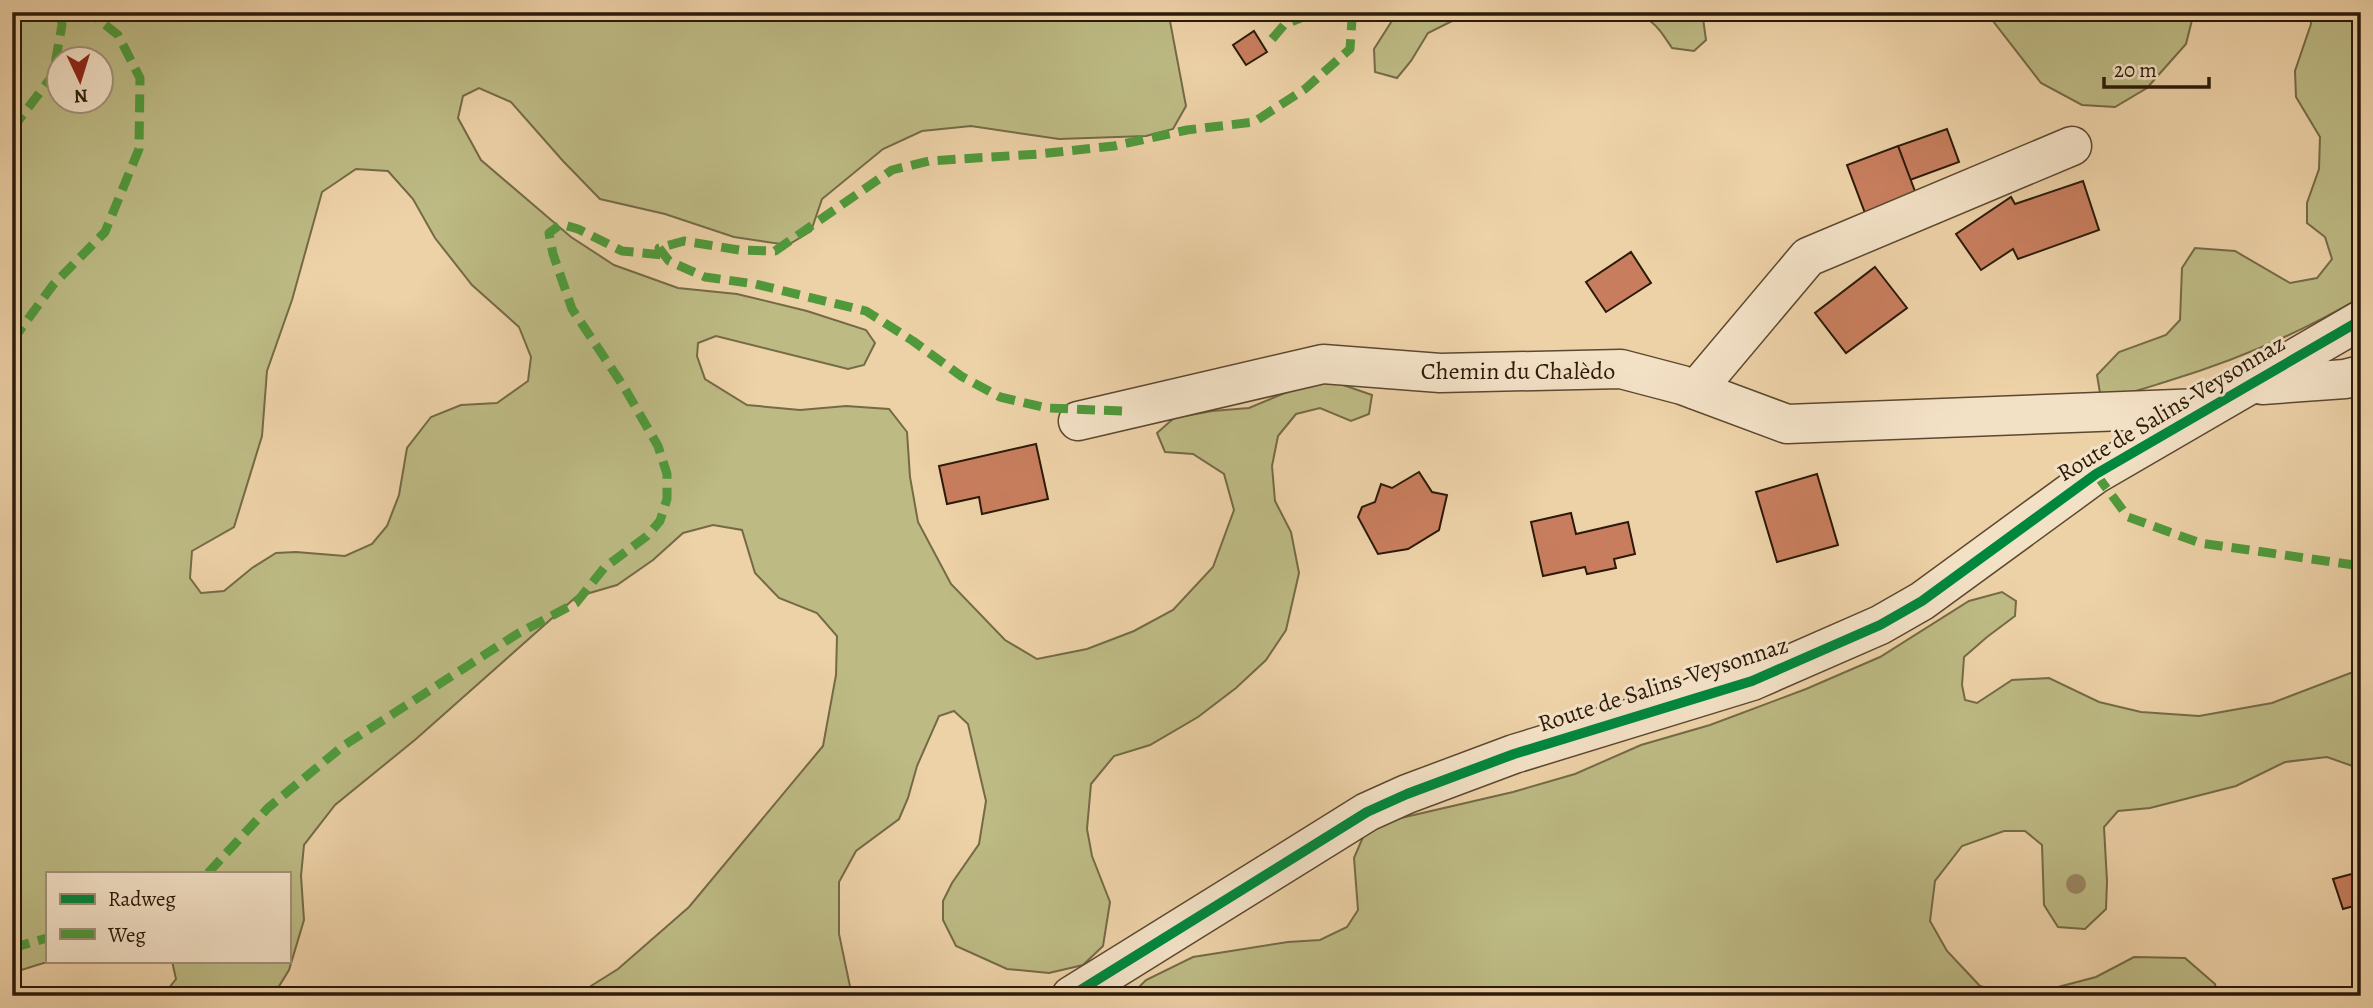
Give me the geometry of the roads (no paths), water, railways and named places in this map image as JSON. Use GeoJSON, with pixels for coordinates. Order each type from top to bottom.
{"type":"FeatureCollection","features":[{"type":"Feature","properties":{"kind":"street"},"geometry":{"type":"LineString","coordinates":[[1696,390],[1808,257],[2072,146]]}},
{"type":"Feature","properties":{"kind":"street","name":"Route de Salins-Veysonnaz"},"geometry":{"type":"LineString","coordinates":[[1071,996],[1367,812],[1514,754],[1752,681],[1880,625],[1922,601],[2096,474],[2207,407],[2361,320]]}},
{"type":"Feature","properties":{"kind":"street","name":"Chemin du Chalèdo"},"geometry":{"type":"LineString","coordinates":[[1077,421],[1323,364],[1440,373],[1621,369],[1696,390],[1787,424],[2207,407]]}},
{"type":"Feature","properties":{"kind":"street"},"geometry":{"type":"LineString","coordinates":[[2259,379],[2262,385],[2345,379],[2361,375]]}}]}
